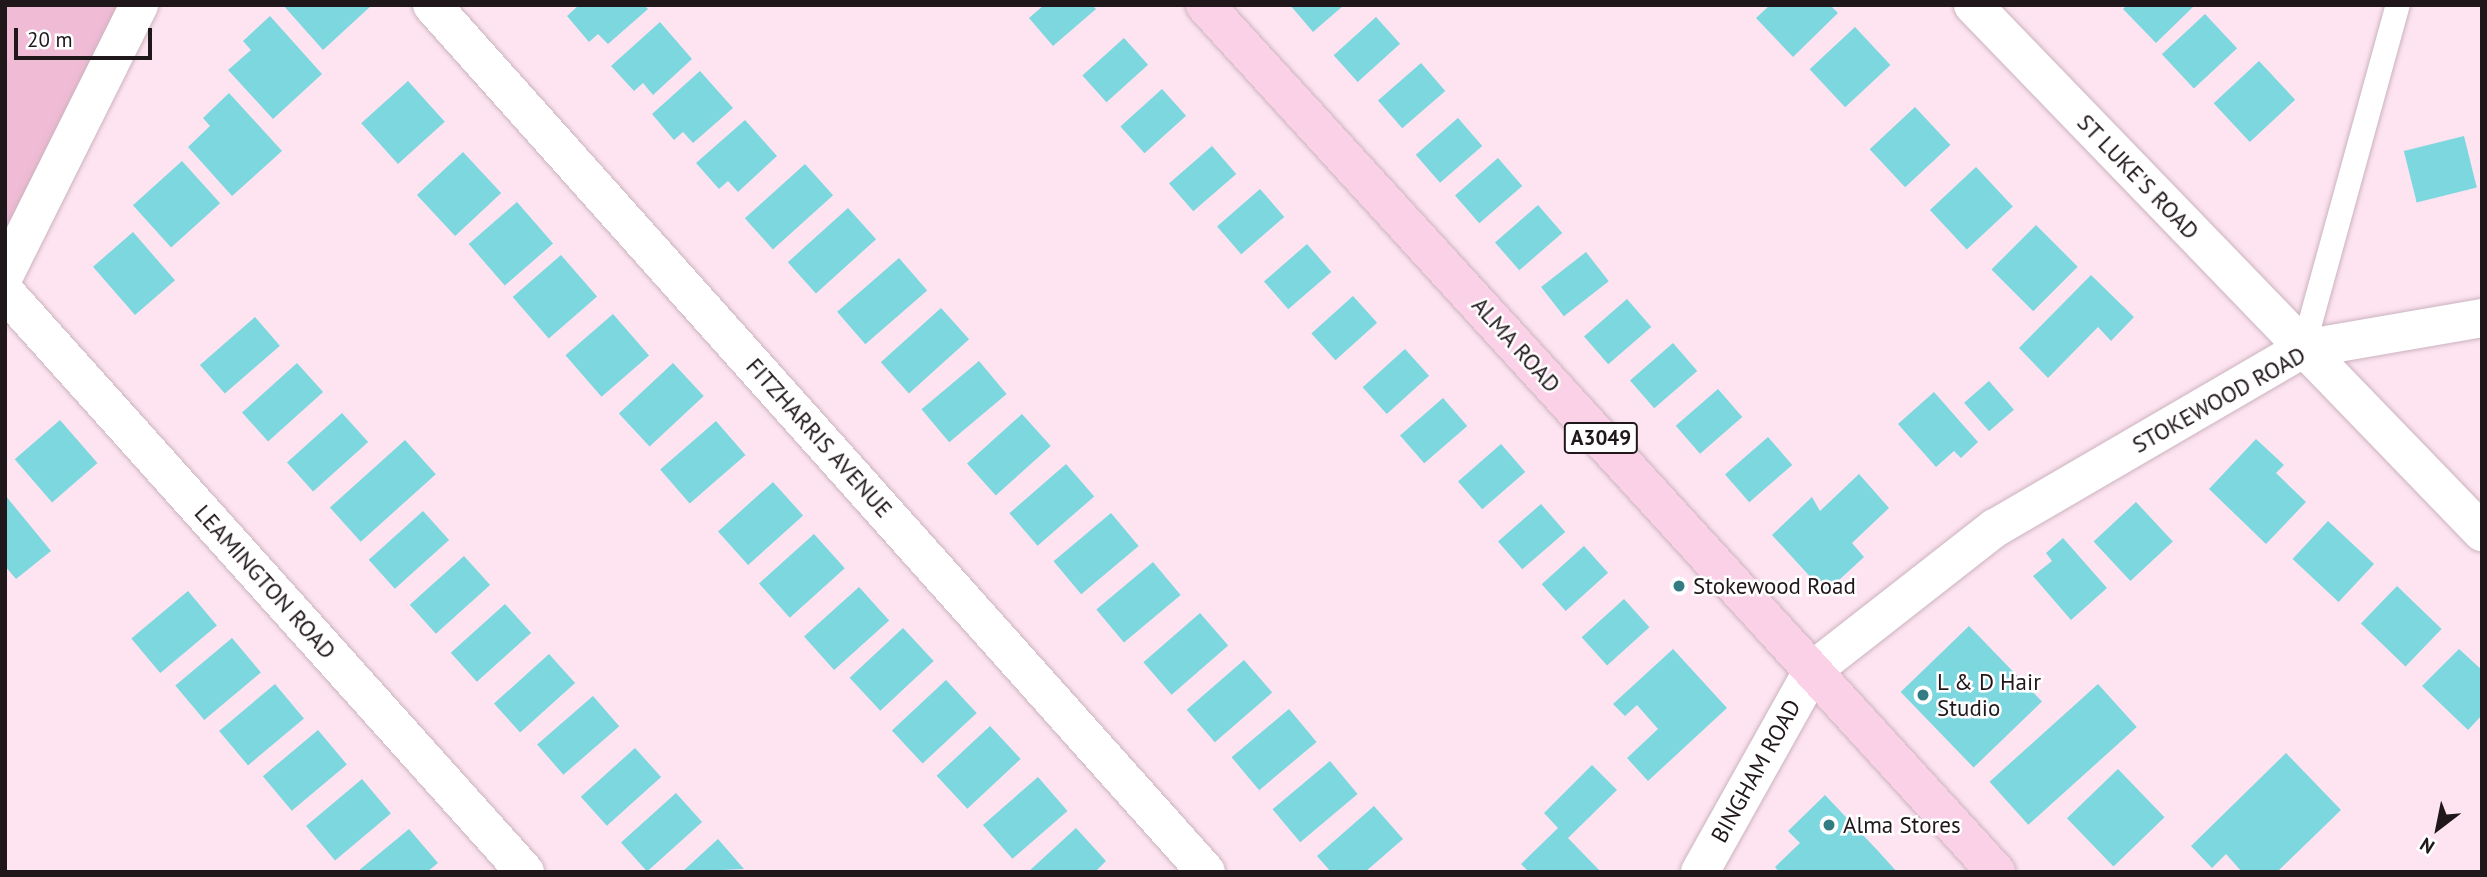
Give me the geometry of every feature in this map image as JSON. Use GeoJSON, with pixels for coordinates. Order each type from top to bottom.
{"type":"FeatureCollection","features":[{"type":"Feature","properties":{"kind":"main road","name":"ALMA ROAD"},"geometry":{"type":"LineString","coordinates":[[1205,5],[1996,872]]}},
{"type":"Feature","properties":{"kind":"street"},"geometry":{"type":"LineString","coordinates":[[5,274],[139,5]]}},
{"type":"Feature","properties":{"kind":"street","name":"FITZHARRIS AVENUE"},"geometry":{"type":"LineString","coordinates":[[432,5],[1206,872]]}},
{"type":"Feature","properties":{"kind":"street","name":"ST LUKE'S ROAD"},"geometry":{"type":"LineString","coordinates":[[1973,5],[2442,496],[2482,532]]}},
{"type":"Feature","properties":{"kind":"street","name":"LEAMINGTON ROAD"},"geometry":{"type":"LineString","coordinates":[[5,292],[525,872]]}},
{"type":"Feature","properties":{"kind":"street","name":"STOKEWOOD ROAD"},"geometry":{"type":"LineString","coordinates":[[1813,670],[1995,528],[2303,349],[2482,317]]}},
{"type":"Feature","properties":{"kind":"street","name":"BINGHAM ROAD"},"geometry":{"type":"LineString","coordinates":[[1700,872],[1813,670]]}},
{"type":"Feature","properties":{"kind":"lane"},"geometry":{"type":"LineString","coordinates":[[2303,349],[2398,5]]}},
{"type":"Feature","properties":{"kind":"shaded area"},"geometry":{"type":"Polygon","coordinates":[[[5,5],[139,5],[5,274],[5,5]]]}},
{"type":"Feature","properties":{"kind":"building"},"geometry":{"type":"Polygon","coordinates":[[[283,5],[372,5],[323,50],[283,5]]]}},
{"type":"Feature","properties":{"kind":"building"},"geometry":{"type":"Polygon","coordinates":[[[579,5],[644,5],[648,9],[608,44],[598,34],[589,42],[567,16],[579,5]]]}},
{"type":"Feature","properties":{"kind":"building"},"geometry":{"type":"Polygon","coordinates":[[[1044,5],[1092,5],[1096,9],[1053,46],[1029,18],[1044,5]]]}},
{"type":"Feature","properties":{"kind":"building"},"geometry":{"type":"Polygon","coordinates":[[[1290,5],[1344,5],[1313,32],[1290,5]]]}},
{"type":"Feature","properties":{"kind":"building"},"geometry":{"type":"Polygon","coordinates":[[[1770,5],[1830,5],[1838,13],[1793,57],[1756,18],[1770,5]]]}},
{"type":"Feature","properties":{"kind":"building"},"geometry":{"type":"Polygon","coordinates":[[[2127,5],[2195,5],[2156,43],[2123,9],[2127,5]]]}},
{"type":"Feature","properties":{"kind":"building"},"geometry":{"type":"Polygon","coordinates":[[[2205,14],[2237,48],[2194,89],[2162,54],[2205,14]]]}},
{"type":"Feature","properties":{"kind":"building"},"geometry":{"type":"Polygon","coordinates":[[[270,16],[322,74],[273,119],[228,70],[251,50],[243,41],[270,16]]]}},
{"type":"Feature","properties":{"kind":"building"},"geometry":{"type":"Polygon","coordinates":[[[1376,17],[1400,44],[1358,82],[1334,55],[1376,17]]]}},
{"type":"Feature","properties":{"kind":"building"},"geometry":{"type":"Polygon","coordinates":[[[660,22],[692,59],[653,95],[643,83],[634,91],[611,66],[660,22]]]}},
{"type":"Feature","properties":{"kind":"building"},"geometry":{"type":"Polygon","coordinates":[[[1855,27],[1890,65],[1845,107],[1810,69],[1855,27]]]}},
{"type":"Feature","properties":{"kind":"building"},"geometry":{"type":"Polygon","coordinates":[[[1124,38],[1148,65],[1106,102],[1082,75],[1124,38]]]}},
{"type":"Feature","properties":{"kind":"building"},"geometry":{"type":"Polygon","coordinates":[[[2259,61],[2295,100],[2250,142],[2214,103],[2259,61]]]}},
{"type":"Feature","properties":{"kind":"building"},"geometry":{"type":"Polygon","coordinates":[[[1421,63],[1445,91],[1402,128],[1378,100],[1421,63]]]}},
{"type":"Feature","properties":{"kind":"building"},"geometry":{"type":"Polygon","coordinates":[[[700,71],[733,108],[693,143],[683,132],[674,140],[652,114],[700,71]]]}},
{"type":"Feature","properties":{"kind":"building"},"geometry":{"type":"Polygon","coordinates":[[[408,81],[445,122],[398,164],[361,123],[408,81]]]}},
{"type":"Feature","properties":{"kind":"building"},"geometry":{"type":"Polygon","coordinates":[[[1162,89],[1186,116],[1144,153],[1120,126],[1162,89]]]}},
{"type":"Feature","properties":{"kind":"building"},"geometry":{"type":"Polygon","coordinates":[[[229,93],[282,151],[232,196],[188,147],[210,126],[203,118],[229,93]]]}},
{"type":"Feature","properties":{"kind":"building"},"geometry":{"type":"Polygon","coordinates":[[[1915,107],[1950,145],[1905,187],[1870,149],[1915,107]]]}},
{"type":"Feature","properties":{"kind":"building"},"geometry":{"type":"Polygon","coordinates":[[[1458,118],[1482,146],[1440,183],[1416,155],[1458,118]]]}},
{"type":"Feature","properties":{"kind":"building"},"geometry":{"type":"Polygon","coordinates":[[[745,120],[777,156],[738,192],[728,181],[719,189],[696,163],[745,120]]]}},
{"type":"Feature","properties":{"kind":"building"},"geometry":{"type":"Polygon","coordinates":[[[2464,136],[2477,187],[2417,202],[2404,151],[2464,136]]]}},
{"type":"Feature","properties":{"kind":"building"},"geometry":{"type":"Polygon","coordinates":[[[1212,146],[1236,174],[1193,211],[1169,183],[1212,146]]]}},
{"type":"Feature","properties":{"kind":"building"},"geometry":{"type":"Polygon","coordinates":[[[463,152],[501,193],[455,236],[417,195],[463,152]]]}},
{"type":"Feature","properties":{"kind":"building"},"geometry":{"type":"Polygon","coordinates":[[[1498,158],[1522,186],[1479,223],[1455,195],[1498,158]]]}},
{"type":"Feature","properties":{"kind":"building"},"geometry":{"type":"Polygon","coordinates":[[[182,161],[220,203],[171,248],[133,205],[182,161]]]}},
{"type":"Feature","properties":{"kind":"building"},"geometry":{"type":"Polygon","coordinates":[[[805,164],[833,195],[773,249],[745,218],[805,164]]]}},
{"type":"Feature","properties":{"kind":"building"},"geometry":{"type":"Polygon","coordinates":[[[1976,167],[2013,206],[1967,249],[1930,210],[1976,167]]]}},
{"type":"Feature","properties":{"kind":"building"},"geometry":{"type":"Polygon","coordinates":[[[1260,189],[1284,217],[1241,254],[1217,226],[1260,189]]]}},
{"type":"Feature","properties":{"kind":"building"},"geometry":{"type":"Polygon","coordinates":[[[517,202],[553,244],[505,285],[469,244],[517,202]]]}},
{"type":"Feature","properties":{"kind":"building"},"geometry":{"type":"Polygon","coordinates":[[[1538,205],[1562,233],[1519,270],[1495,242],[1538,205]]]}},
{"type":"Feature","properties":{"kind":"building"},"geometry":{"type":"Polygon","coordinates":[[[848,208],[876,239],[816,293],[788,262],[848,208]]]}},
{"type":"Feature","properties":{"kind":"building"},"geometry":{"type":"Polygon","coordinates":[[[2036,225],[2078,267],[2033,311],[1991,270],[2036,225]]]}},
{"type":"Feature","properties":{"kind":"building"},"geometry":{"type":"Polygon","coordinates":[[[133,232],[175,280],[135,315],[93,267],[133,232]]]}},
{"type":"Feature","properties":{"kind":"building"},"geometry":{"type":"Polygon","coordinates":[[[1307,244],[1331,272],[1288,309],[1264,281],[1307,244]]]}},
{"type":"Feature","properties":{"kind":"building"},"geometry":{"type":"Polygon","coordinates":[[[1586,252],[1609,281],[1564,316],[1541,287],[1586,252]]]}},
{"type":"Feature","properties":{"kind":"building"},"geometry":{"type":"Polygon","coordinates":[[[561,255],[597,297],[549,338],[513,297],[561,255]]]}},
{"type":"Feature","properties":{"kind":"building"},"geometry":{"type":"Polygon","coordinates":[[[899,258],[927,290],[865,344],[837,312],[899,258]]]}},
{"type":"Feature","properties":{"kind":"building"},"geometry":{"type":"Polygon","coordinates":[[[2091,275],[2134,317],[2111,341],[2098,327],[2048,378],[2019,348],[2091,275]]]}},
{"type":"Feature","properties":{"kind":"building"},"geometry":{"type":"Polygon","coordinates":[[[1353,296],[1377,323],[1335,360],[1311,333],[1353,296]]]}},
{"type":"Feature","properties":{"kind":"building"},"geometry":{"type":"Polygon","coordinates":[[[1627,299],[1651,327],[1608,364],[1584,336],[1627,299]]]}},
{"type":"Feature","properties":{"kind":"building"},"geometry":{"type":"Polygon","coordinates":[[[941,308],[969,339],[909,393],[881,362],[941,308]]]}},
{"type":"Feature","properties":{"kind":"building"},"geometry":{"type":"Polygon","coordinates":[[[613,314],[649,356],[602,397],[565,355],[613,314]]]}},
{"type":"Feature","properties":{"kind":"building"},"geometry":{"type":"Polygon","coordinates":[[[255,317],[280,346],[225,394],[200,365],[255,317]]]}},
{"type":"Feature","properties":{"kind":"building"},"geometry":{"type":"Polygon","coordinates":[[[1673,343],[1697,371],[1654,408],[1630,380],[1673,343]]]}},
{"type":"Feature","properties":{"kind":"building"},"geometry":{"type":"Polygon","coordinates":[[[1405,349],[1429,376],[1387,414],[1363,387],[1405,349]]]}},
{"type":"Feature","properties":{"kind":"building"},"geometry":{"type":"Polygon","coordinates":[[[979,361],[1007,394],[949,442],[922,409],[979,361]]]}},
{"type":"Feature","properties":{"kind":"building"},"geometry":{"type":"Polygon","coordinates":[[[297,363],[323,392],[268,441],[242,413],[297,363]]]}},
{"type":"Feature","properties":{"kind":"building"},"geometry":{"type":"Polygon","coordinates":[[[673,363],[704,396],[650,446],[619,413],[673,363]]]}},
{"type":"Feature","properties":{"kind":"building"},"geometry":{"type":"Polygon","coordinates":[[[1989,381],[2014,410],[1989,431],[1964,403],[1989,381]]]}},
{"type":"Feature","properties":{"kind":"building"},"geometry":{"type":"Polygon","coordinates":[[[1718,389],[1742,417],[1700,454],[1676,426],[1718,389]]]}},
{"type":"Feature","properties":{"kind":"building"},"geometry":{"type":"Polygon","coordinates":[[[1934,392],[1978,442],[1961,458],[1954,451],[1936,467],[1898,424],[1934,392]]]}},
{"type":"Feature","properties":{"kind":"building"},"geometry":{"type":"Polygon","coordinates":[[[1443,398],[1467,426],[1424,463],[1400,435],[1443,398]]]}},
{"type":"Feature","properties":{"kind":"building"},"geometry":{"type":"Polygon","coordinates":[[[342,413],[368,442],[313,491],[287,463],[342,413]]]}},
{"type":"Feature","properties":{"kind":"building"},"geometry":{"type":"Polygon","coordinates":[[[1022,414],[1051,446],[996,495],[967,464],[1022,414]]]}},
{"type":"Feature","properties":{"kind":"building"},"geometry":{"type":"Polygon","coordinates":[[[60,420],[97,463],[52,502],[15,459],[60,420]]]}},
{"type":"Feature","properties":{"kind":"building"},"geometry":{"type":"Polygon","coordinates":[[[716,421],[746,455],[690,504],[660,470],[716,421]]]}},
{"type":"Feature","properties":{"kind":"building"},"geometry":{"type":"Polygon","coordinates":[[[1768,437],[1792,465],[1749,502],[1725,474],[1768,437]]]}},
{"type":"Feature","properties":{"kind":"building"},"geometry":{"type":"Polygon","coordinates":[[[2256,439],[2284,465],[2276,473],[2306,502],[2266,544],[2209,489],[2256,439]]]}},
{"type":"Feature","properties":{"kind":"building"},"geometry":{"type":"Polygon","coordinates":[[[405,440],[436,474],[361,542],[330,508],[405,440]]]}},
{"type":"Feature","properties":{"kind":"building"},"geometry":{"type":"Polygon","coordinates":[[[1501,444],[1525,472],[1482,509],[1458,481],[1501,444]]]}},
{"type":"Feature","properties":{"kind":"building"},"geometry":{"type":"Polygon","coordinates":[[[1066,464],[1094,496],[1038,546],[1009,513],[1066,464]]]}},
{"type":"Feature","properties":{"kind":"building"},"geometry":{"type":"Polygon","coordinates":[[[1859,474],[1889,508],[1852,543],[1864,557],[1825,593],[1772,535],[1812,497],[1820,511],[1859,474]]]}},
{"type":"Feature","properties":{"kind":"building"},"geometry":{"type":"Polygon","coordinates":[[[773,482],[803,515],[748,565],[718,532],[773,482]]]}},
{"type":"Feature","properties":{"kind":"building"},"geometry":{"type":"Polygon","coordinates":[[[5,495],[51,551],[16,579],[5,566],[5,495]]]}},
{"type":"Feature","properties":{"kind":"building"},"geometry":{"type":"Polygon","coordinates":[[[2136,502],[2173,541],[2130,581],[2094,542],[2136,502]]]}},
{"type":"Feature","properties":{"kind":"building"},"geometry":{"type":"Polygon","coordinates":[[[1541,504],[1565,532],[1522,569],[1498,541],[1541,504]]]}},
{"type":"Feature","properties":{"kind":"building"},"geometry":{"type":"Polygon","coordinates":[[[423,511],[449,540],[395,589],[369,560],[423,511]]]}},
{"type":"Feature","properties":{"kind":"building"},"geometry":{"type":"Polygon","coordinates":[[[1111,513],[1139,546],[1081,594],[1054,561],[1111,513]]]}},
{"type":"Feature","properties":{"kind":"building"},"geometry":{"type":"Polygon","coordinates":[[[2328,521],[2374,564],[2339,602],[2293,559],[2328,521]]]}},
{"type":"Feature","properties":{"kind":"building"},"geometry":{"type":"Polygon","coordinates":[[[814,534],[845,568],[790,618],[759,584],[814,534]]]}},
{"type":"Feature","properties":{"kind":"building"},"geometry":{"type":"Polygon","coordinates":[[[2063,538],[2107,588],[2071,620],[2033,576],[2052,561],[2046,553],[2063,538]]]}},
{"type":"Feature","properties":{"kind":"building"},"geometry":{"type":"Polygon","coordinates":[[[1584,546],[1608,573],[1566,611],[1542,584],[1584,546]]]}},
{"type":"Feature","properties":{"kind":"building"},"geometry":{"type":"Polygon","coordinates":[[[464,556],[490,585],[436,634],[410,605],[464,556]]]}},
{"type":"Feature","properties":{"kind":"building"},"geometry":{"type":"Polygon","coordinates":[[[1153,562],[1181,595],[1124,643],[1096,610],[1153,562]]]}},
{"type":"Feature","properties":{"kind":"building"},"geometry":{"type":"Polygon","coordinates":[[[2397,586],[2442,629],[2405,666],[2361,623],[2397,586]]]}},
{"type":"Feature","properties":{"kind":"building"},"geometry":{"type":"Polygon","coordinates":[[[859,587],[889,620],[834,670],[804,637],[859,587]]]}},
{"type":"Feature","properties":{"kind":"building"},"geometry":{"type":"Polygon","coordinates":[[[188,591],[217,625],[160,673],[131,639],[188,591]]]}},
{"type":"Feature","properties":{"kind":"building"},"geometry":{"type":"Polygon","coordinates":[[[1624,599],[1649,627],[1607,665],[1582,637],[1624,599]]]}},
{"type":"Feature","properties":{"kind":"building"},"geometry":{"type":"Polygon","coordinates":[[[505,604],[531,633],[477,682],[451,653],[505,604]]]}},
{"type":"Feature","properties":{"kind":"building"},"geometry":{"type":"Polygon","coordinates":[[[1200,613],[1228,645],[1172,695],[1143,662],[1200,613]]]}},
{"type":"Feature","properties":{"kind":"building"},"geometry":{"type":"Polygon","coordinates":[[[1969,626],[2042,702],[1974,768],[1901,692],[1969,626]]]}},
{"type":"Feature","properties":{"kind":"building"},"geometry":{"type":"Polygon","coordinates":[[[903,628],[934,661],[880,711],[850,678],[903,628]]]}},
{"type":"Feature","properties":{"kind":"building"},"geometry":{"type":"Polygon","coordinates":[[[232,638],[261,672],[204,720],[175,686],[232,638]]]}},
{"type":"Feature","properties":{"kind":"building"},"geometry":{"type":"Polygon","coordinates":[[[1673,649],[1727,708],[1648,781],[1627,758],[1658,729],[1637,705],[1625,716],[1613,704],[1673,649]]]}},
{"type":"Feature","properties":{"kind":"building"},"geometry":{"type":"Polygon","coordinates":[[[2459,649],[2482,670],[2482,715],[2468,730],[2422,686],[2459,649]]]}},
{"type":"Feature","properties":{"kind":"building"},"geometry":{"type":"Polygon","coordinates":[[[549,654],[575,683],[520,732],[494,704],[549,654]]]}},
{"type":"Feature","properties":{"kind":"building"},"geometry":{"type":"Polygon","coordinates":[[[1244,660],[1272,692],[1215,742],[1187,710],[1244,660]]]}},
{"type":"Feature","properties":{"kind":"building"},"geometry":{"type":"Polygon","coordinates":[[[946,680],[977,713],[923,763],[892,730],[946,680]]]}},
{"type":"Feature","properties":{"kind":"building"},"geometry":{"type":"Polygon","coordinates":[[[275,684],[304,718],[248,765],[219,731],[275,684]]]}},
{"type":"Feature","properties":{"kind":"building"},"geometry":{"type":"Polygon","coordinates":[[[2098,684],[2137,727],[2028,825],[1990,782],[2098,684]]]}},
{"type":"Feature","properties":{"kind":"building"},"geometry":{"type":"Polygon","coordinates":[[[593,696],[619,726],[563,775],[537,745],[593,696]]]}},
{"type":"Feature","properties":{"kind":"building"},"geometry":{"type":"Polygon","coordinates":[[[1289,709],[1317,742],[1259,790],[1232,757],[1289,709]]]}},
{"type":"Feature","properties":{"kind":"building"},"geometry":{"type":"Polygon","coordinates":[[[990,726],[1021,759],[967,809],[937,776],[990,726]]]}},
{"type":"Feature","properties":{"kind":"building"},"geometry":{"type":"Polygon","coordinates":[[[318,730],[347,764],[292,811],[263,776],[318,730]]]}},
{"type":"Feature","properties":{"kind":"building"},"geometry":{"type":"Polygon","coordinates":[[[635,748],[661,777],[607,826],[581,797],[635,748]]]}},
{"type":"Feature","properties":{"kind":"building"},"geometry":{"type":"Polygon","coordinates":[[[2286,753],[2341,810],[2277,872],[2242,872],[2226,854],[2212,868],[2191,846],[2286,753]]]}},
{"type":"Feature","properties":{"kind":"building"},"geometry":{"type":"Polygon","coordinates":[[[1330,761],[1358,794],[1300,842],[1273,809],[1330,761]]]}},
{"type":"Feature","properties":{"kind":"building"},"geometry":{"type":"Polygon","coordinates":[[[1592,765],[1617,790],[1568,838],[1601,872],[1529,872],[1521,864],[1558,828],[1544,813],[1592,765]]]}},
{"type":"Feature","properties":{"kind":"building"},"geometry":{"type":"Polygon","coordinates":[[[2118,769],[2165,817],[2113,867],[2067,818],[2118,769]]]}},
{"type":"Feature","properties":{"kind":"building"},"geometry":{"type":"Polygon","coordinates":[[[1038,777],[1068,811],[1012,859],[983,825],[1038,777]]]}},
{"type":"Feature","properties":{"kind":"building"},"geometry":{"type":"Polygon","coordinates":[[[362,779],[391,813],[335,860],[306,826],[362,779]]]}},
{"type":"Feature","properties":{"kind":"building"},"geometry":{"type":"Polygon","coordinates":[[[676,793],[702,822],[647,871],[621,843],[676,793]]]}},
{"type":"Feature","properties":{"kind":"building"},"geometry":{"type":"Polygon","coordinates":[[[1825,795],[1897,872],[1779,872],[1775,867],[1800,843],[1788,831],[1825,795]]]}},
{"type":"Feature","properties":{"kind":"building"},"geometry":{"type":"Polygon","coordinates":[[[1374,806],[1403,839],[1365,872],[1331,872],[1317,856],[1374,806]]]}},
{"type":"Feature","properties":{"kind":"building"},"geometry":{"type":"Polygon","coordinates":[[[1076,828],[1106,861],[1095,872],[1028,872],[1076,828]]]}},
{"type":"Feature","properties":{"kind":"building"},"geometry":{"type":"Polygon","coordinates":[[[409,829],[438,863],[427,872],[357,872],[409,829]]]}},
{"type":"Feature","properties":{"kind":"building"},"geometry":{"type":"Polygon","coordinates":[[[718,839],[744,869],[682,872],[718,839]]]}},
{"type":"Feature","properties":{"kind":"place","name":"Stokewood Road"},"geometry":{"type":"Point","coordinates":[1679,586]}},
{"type":"Feature","properties":{"kind":"place","name":"L & D Hair Studio"},"geometry":{"type":"Point","coordinates":[1923,695]}},
{"type":"Feature","properties":{"kind":"place","name":"Alma Stores"},"geometry":{"type":"Point","coordinates":[1829,825]}}]}
